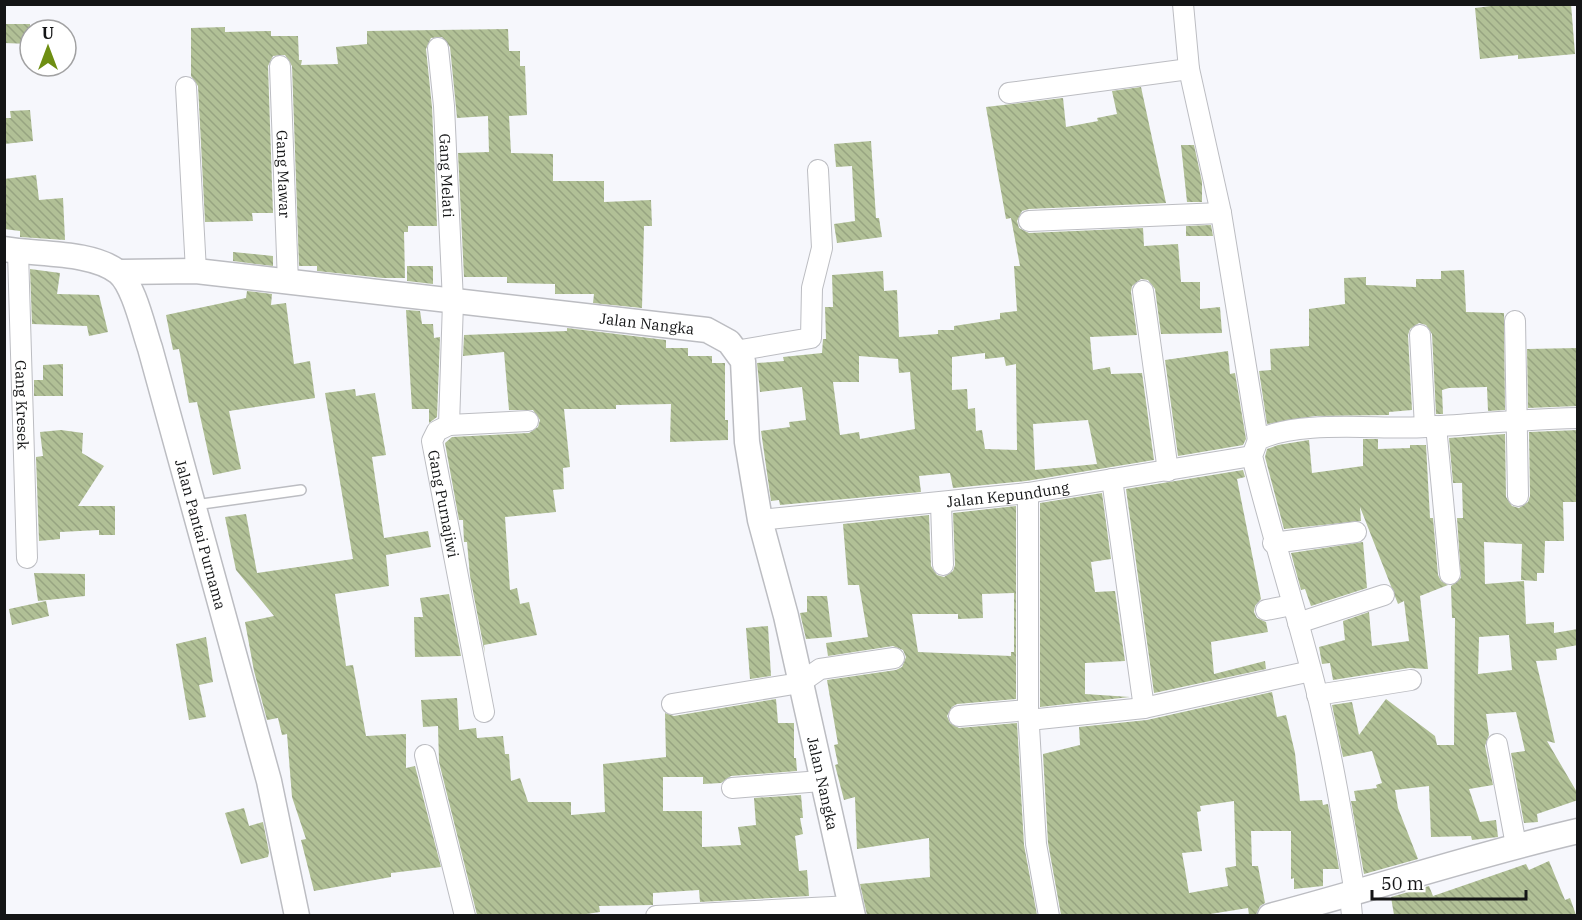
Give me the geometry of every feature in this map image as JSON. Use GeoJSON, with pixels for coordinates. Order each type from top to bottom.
{"type":"FeatureCollection","features":[{"type":"Feature","properties":{"kind":"street"},"geometry":{"type":"LineString","coordinates":[[1183,4],[1189,69],[1221,213],[1255,448],[1273,543],[1317,695],[1338,793],[1353,902]]}},
{"type":"Feature","properties":{"kind":"street","name":"Gang Melati"},"geometry":{"type":"LineString","coordinates":[[438,48],[444,106],[453,302]]}},
{"type":"Feature","properties":{"kind":"street","name":"Gang Mawar"},"geometry":{"type":"LineString","coordinates":[[279,66],[288,283]]}},
{"type":"Feature","properties":{"kind":"street"},"geometry":{"type":"LineString","coordinates":[[1009,93],[1189,69]]}},
{"type":"Feature","properties":{"kind":"street"},"geometry":{"type":"LineString","coordinates":[[186,87],[196,272]]}},
{"type":"Feature","properties":{"kind":"street"},"geometry":{"type":"LineString","coordinates":[[735,351],[811,338],[812,288],[822,248],[818,170]]}},
{"type":"Feature","properties":{"kind":"street"},"geometry":{"type":"LineString","coordinates":[[1029,221],[1221,213]]}},
{"type":"Feature","properties":{"kind":"street"},"geometry":{"type":"LineString","coordinates":[[11,250],[84,258],[119,272]]}},
{"type":"Feature","properties":{"kind":"street","name":"Gang Kresek"},"geometry":{"type":"LineString","coordinates":[[11,250],[27,558]]}},
{"type":"Feature","properties":{"kind":"street","name":"Jalan Nangka"},"geometry":{"type":"LineString","coordinates":[[119,272],[196,272],[707,330],[729,342],[743,361],[747,442],[760,520],[786,616],[821,781],[853,911]]}},
{"type":"Feature","properties":{"kind":"street","name":"Jalan Pantai Purnama"},"geometry":{"type":"LineString","coordinates":[[119,272],[134,299],[150,348],[269,781],[297,915]]}},
{"type":"Feature","properties":{"kind":"street"},"geometry":{"type":"LineString","coordinates":[[1143,291],[1168,471]]}},
{"type":"Feature","properties":{"kind":"street"},"geometry":{"type":"LineString","coordinates":[[453,302],[449,425],[528,421]]}},
{"type":"Feature","properties":{"kind":"street"},"geometry":{"type":"LineString","coordinates":[[1515,321],[1519,418],[1518,496]]}},
{"type":"Feature","properties":{"kind":"street"},"geometry":{"type":"LineString","coordinates":[[1420,336],[1449,574]]}},
{"type":"Feature","properties":{"kind":"street","name":"Jalan Kepundung"},"geometry":{"type":"LineString","coordinates":[[760,520],[1028,493],[1168,471],[1255,448],[1285,430],[1430,427],[1519,418],[1578,418]]}},
{"type":"Feature","properties":{"kind":"street","name":"Gang Purnajiwi"},"geometry":{"type":"LineString","coordinates":[[449,425],[434,434],[433,447],[484,712]]}},
{"type":"Feature","properties":{"kind":"street"},"geometry":{"type":"LineString","coordinates":[[1112,479],[1144,708]]}},
{"type":"Feature","properties":{"kind":"street"},"geometry":{"type":"LineString","coordinates":[[1028,493],[1028,715],[1036,844],[1049,915]]}},
{"type":"Feature","properties":{"kind":"street"},"geometry":{"type":"LineString","coordinates":[[941,503],[943,565]]}},
{"type":"Feature","properties":{"kind":"street"},"geometry":{"type":"LineString","coordinates":[[1273,543],[1356,532]]}},
{"type":"Feature","properties":{"kind":"street"},"geometry":{"type":"LineString","coordinates":[[1266,610],[1295,614],[1384,595]]}},
{"type":"Feature","properties":{"kind":"street"},"geometry":{"type":"LineString","coordinates":[[672,704],[800,683],[820,669],[894,658]]}},
{"type":"Feature","properties":{"kind":"street"},"geometry":{"type":"LineString","coordinates":[[958,716],[1028,715],[1144,708],[1311,671]]}},
{"type":"Feature","properties":{"kind":"street"},"geometry":{"type":"LineString","coordinates":[[1317,695],[1411,680]]}},
{"type":"Feature","properties":{"kind":"street"},"geometry":{"type":"LineString","coordinates":[[1497,744],[1516,846]]}},
{"type":"Feature","properties":{"kind":"street"},"geometry":{"type":"LineString","coordinates":[[425,755],[465,915]]}},
{"type":"Feature","properties":{"kind":"street"},"geometry":{"type":"LineString","coordinates":[[732,788],[821,781]]}},
{"type":"Feature","properties":{"kind":"street"},"geometry":{"type":"LineString","coordinates":[[1270,915],[1353,902],[1516,846],[1578,831]]}},
{"type":"Feature","properties":{"kind":"street"},"geometry":{"type":"LineString","coordinates":[[656,915],[853,911]]}},
{"type":"Feature","properties":{"kind":"lane"},"geometry":{"type":"LineString","coordinates":[[193,505],[301,490]]}},
{"type":"Feature","properties":{"kind":"building"},"geometry":{"type":"Polygon","coordinates":[[[1507,4],[1571,4],[1575,54],[1518,59],[1518,55],[1480,59],[1475,8],[1507,4]]]}},
{"type":"Feature","properties":{"kind":"building"},"geometry":{"type":"Polygon","coordinates":[[[4,24],[18,24],[18,44],[4,43],[4,24]]]}},
{"type":"Feature","properties":{"kind":"building"},"geometry":{"type":"Polygon","coordinates":[[[225,27],[225,32],[271,31],[271,36],[298,36],[301,65],[338,64],[336,47],[367,44],[367,31],[508,29],[509,51],[520,51],[520,66],[525,66],[527,115],[509,116],[511,153],[553,154],[553,181],[604,181],[604,202],[651,200],[652,226],[644,226],[642,308],[593,303],[594,294],[555,294],[555,284],[507,283],[507,277],[464,277],[458,153],[489,152],[488,116],[457,118],[450,47],[442,37],[431,38],[426,49],[432,107],[437,226],[408,226],[408,232],[404,232],[405,278],[317,271],[317,266],[299,266],[292,66],[285,55],[273,56],[268,66],[273,213],[252,213],[253,221],[205,222],[198,86],[191,76],[191,28],[225,27]]]}},
{"type":"Feature","properties":{"kind":"building"},"geometry":{"type":"Polygon","coordinates":[[[1141,87],[1166,203],[1029,209],[1022,211],[1017,221],[1019,228],[1029,233],[1143,228],[1144,246],[1178,244],[1181,282],[1200,282],[1200,309],[1220,307],[1222,333],[1161,334],[1155,289],[1148,280],[1141,279],[1132,286],[1131,292],[1137,335],[1090,337],[1093,370],[1110,367],[1111,374],[1142,373],[1154,460],[1026,481],[953,488],[950,473],[919,476],[921,492],[780,505],[779,500],[771,501],[761,431],[790,427],[789,422],[806,420],[802,387],[760,392],[757,363],[784,361],[783,357],[822,353],[823,339],[826,339],[825,307],[833,307],[832,275],[883,271],[884,291],[897,290],[899,337],[938,334],[938,330],[954,330],[954,326],[1000,319],[1000,313],[1017,311],[1014,266],[1020,266],[1011,218],[1006,219],[986,107],[1063,98],[1066,127],[1098,121],[1097,118],[1117,114],[1112,91],[1141,87]],[[985,353],[952,357],[952,390],[967,389],[968,409],[975,408],[976,431],[982,430],[985,449],[1017,450],[1016,364],[1006,366],[1004,357],[985,359],[985,353]],[[859,356],[859,382],[833,382],[840,435],[859,432],[860,439],[915,429],[910,372],[899,373],[898,359],[859,356]],[[1088,420],[1033,424],[1035,470],[1097,464],[1088,420]]]}},
{"type":"Feature","properties":{"kind":"building"},"geometry":{"type":"Polygon","coordinates":[[[30,110],[33,141],[4,144],[4,118],[11,118],[10,111],[30,110]]]}},
{"type":"Feature","properties":{"kind":"building"},"geometry":{"type":"Polygon","coordinates":[[[871,141],[876,218],[879,218],[882,237],[837,243],[834,224],[855,221],[852,166],[836,167],[834,144],[871,141]]]}},
{"type":"Feature","properties":{"kind":"building"},"geometry":{"type":"Polygon","coordinates":[[[1181,145],[1194,145],[1202,182],[1202,202],[1187,202],[1181,145]]]}},
{"type":"Feature","properties":{"kind":"building"},"geometry":{"type":"Polygon","coordinates":[[[36,175],[39,200],[63,198],[65,240],[20,237],[20,231],[4,229],[4,179],[36,175]]]}},
{"type":"Feature","properties":{"kind":"building"},"geometry":{"type":"Polygon","coordinates":[[[1211,225],[1213,236],[1186,236],[1186,226],[1211,225]]]}},
{"type":"Feature","properties":{"kind":"building"},"geometry":{"type":"Polygon","coordinates":[[[233,252],[273,256],[273,266],[233,261],[233,252]]]}},
{"type":"Feature","properties":{"kind":"building"},"geometry":{"type":"Polygon","coordinates":[[[407,266],[433,266],[433,284],[407,281],[407,266]]]}},
{"type":"Feature","properties":{"kind":"building"},"geometry":{"type":"Polygon","coordinates":[[[30,269],[60,273],[57,294],[99,295],[108,332],[89,336],[87,326],[32,324],[30,269]]]}},
{"type":"Feature","properties":{"kind":"building"},"geometry":{"type":"Polygon","coordinates":[[[1464,270],[1466,312],[1504,313],[1505,410],[1488,411],[1487,387],[1449,388],[1442,390],[1443,414],[1436,414],[1432,334],[1426,325],[1419,323],[1410,329],[1408,335],[1412,410],[1389,412],[1389,415],[1315,416],[1267,424],[1259,371],[1271,370],[1270,349],[1309,346],[1309,309],[1345,304],[1344,278],[1366,277],[1366,285],[1416,287],[1416,279],[1441,279],[1441,271],[1464,270]]]}},
{"type":"Feature","properties":{"kind":"building"},"geometry":{"type":"Polygon","coordinates":[[[247,291],[272,294],[271,305],[286,303],[294,364],[310,361],[315,398],[229,411],[241,469],[213,475],[197,402],[189,403],[179,349],[173,350],[166,315],[246,298],[247,291]]]}},
{"type":"Feature","properties":{"kind":"building"},"geometry":{"type":"Polygon","coordinates":[[[406,310],[420,311],[422,324],[433,324],[434,338],[440,337],[437,417],[429,423],[429,409],[412,409],[406,310]]]}},
{"type":"Feature","properties":{"kind":"building"},"geometry":{"type":"Polygon","coordinates":[[[567,328],[666,340],[666,348],[688,348],[688,356],[712,356],[712,363],[725,363],[725,420],[728,420],[728,440],[670,442],[671,404],[616,405],[616,409],[564,409],[570,467],[563,468],[564,489],[553,490],[556,512],[505,517],[510,590],[517,588],[520,604],[529,602],[537,635],[484,645],[485,654],[470,576],[467,542],[464,542],[463,520],[459,520],[445,443],[452,437],[529,433],[538,427],[540,420],[533,410],[509,410],[504,352],[463,356],[464,335],[567,331],[567,328]]]}},
{"type":"Feature","properties":{"kind":"building"},"geometry":{"type":"Polygon","coordinates":[[[1578,348],[1578,406],[1528,408],[1527,349],[1578,348]]]}},
{"type":"Feature","properties":{"kind":"building"},"geometry":{"type":"Polygon","coordinates":[[[1228,351],[1230,374],[1235,373],[1246,439],[1243,445],[1178,456],[1165,360],[1228,351]]]}},
{"type":"Feature","properties":{"kind":"building"},"geometry":{"type":"Polygon","coordinates":[[[63,364],[63,396],[34,396],[34,380],[43,380],[43,365],[63,364]]]}},
{"type":"Feature","properties":{"kind":"building"},"geometry":{"type":"Polygon","coordinates":[[[355,389],[356,396],[375,393],[386,455],[372,457],[384,538],[428,531],[431,547],[386,555],[389,586],[335,594],[346,666],[353,665],[366,736],[406,734],[406,768],[415,766],[441,867],[391,873],[391,877],[314,891],[301,840],[306,839],[292,797],[287,734],[282,735],[278,718],[267,720],[254,671],[245,622],[274,616],[236,570],[225,517],[246,514],[257,573],[353,559],[325,393],[355,389]]]}},
{"type":"Feature","properties":{"kind":"building"},"geometry":{"type":"Polygon","coordinates":[[[61,430],[83,433],[82,453],[104,466],[78,506],[115,506],[115,535],[99,535],[99,530],[60,532],[60,539],[39,541],[36,457],[43,456],[40,432],[61,430]]]}},
{"type":"Feature","properties":{"kind":"building"},"geometry":{"type":"Polygon","coordinates":[[[1578,430],[1577,502],[1563,502],[1564,541],[1545,541],[1544,573],[1537,573],[1537,581],[1521,580],[1522,544],[1484,542],[1485,584],[1524,581],[1526,624],[1554,622],[1554,633],[1578,629],[1578,645],[1556,649],[1557,660],[1536,661],[1555,743],[1547,741],[1578,794],[1578,800],[1537,814],[1538,822],[1524,823],[1511,753],[1525,751],[1516,712],[1486,714],[1489,735],[1485,746],[1493,785],[1469,789],[1480,822],[1496,820],[1498,837],[1472,840],[1471,836],[1431,837],[1429,786],[1395,790],[1398,808],[1418,859],[1364,874],[1351,801],[1356,801],[1354,791],[1377,788],[1376,785],[1382,783],[1372,751],[1343,757],[1332,705],[1352,702],[1359,735],[1386,699],[1435,736],[1437,745],[1454,745],[1455,618],[1452,618],[1451,586],[1461,578],[1457,518],[1463,518],[1462,483],[1453,483],[1449,438],[1505,434],[1506,497],[1512,506],[1519,508],[1528,502],[1530,496],[1529,432],[1578,430]],[[1509,635],[1479,637],[1478,674],[1512,670],[1509,635]]]}},
{"type":"Feature","properties":{"kind":"building"},"geometry":{"type":"Polygon","coordinates":[[[1363,439],[1378,439],[1378,449],[1426,445],[1430,518],[1433,518],[1438,575],[1441,581],[1448,585],[1420,596],[1428,669],[1409,668],[1333,680],[1330,663],[1322,664],[1319,647],[1345,640],[1343,621],[1369,612],[1372,646],[1409,641],[1404,601],[1398,604],[1360,507],[1361,521],[1284,529],[1265,457],[1267,449],[1309,440],[1312,473],[1363,466],[1363,439]]]}},
{"type":"Feature","properties":{"kind":"building"},"geometry":{"type":"Polygon","coordinates":[[[1243,470],[1245,477],[1237,479],[1261,599],[1255,606],[1254,612],[1257,618],[1266,622],[1268,632],[1211,642],[1214,674],[1265,661],[1266,669],[1154,693],[1126,489],[1243,470]]]}},
{"type":"Feature","properties":{"kind":"building"},"geometry":{"type":"Polygon","coordinates":[[[1102,493],[1111,559],[1091,562],[1095,592],[1115,591],[1125,661],[1085,663],[1085,694],[1130,697],[1040,707],[1040,503],[1102,493]]]}},
{"type":"Feature","properties":{"kind":"building"},"geometry":{"type":"Polygon","coordinates":[[[1016,506],[1016,699],[957,704],[952,707],[947,716],[950,723],[959,728],[1017,723],[1024,845],[1037,915],[867,915],[860,884],[930,877],[929,838],[857,849],[855,797],[844,800],[835,765],[838,764],[834,745],[838,744],[827,680],[896,670],[902,667],[906,657],[903,650],[893,646],[828,656],[826,643],[868,637],[859,585],[848,585],[843,524],[929,515],[931,566],[937,575],[944,577],[953,571],[955,565],[953,513],[1016,506]],[[1014,593],[982,594],[983,618],[958,619],[958,614],[912,614],[918,652],[1011,656],[1011,652],[1014,652],[1014,593]]]}},
{"type":"Feature","properties":{"kind":"building"},"geometry":{"type":"Polygon","coordinates":[[[1363,542],[1367,588],[1311,606],[1305,589],[1301,590],[1291,553],[1363,542]]]}},
{"type":"Feature","properties":{"kind":"building"},"geometry":{"type":"Polygon","coordinates":[[[34,573],[85,574],[85,596],[38,601],[34,573]]]}},
{"type":"Feature","properties":{"kind":"building"},"geometry":{"type":"Polygon","coordinates":[[[449,594],[461,656],[415,657],[414,617],[423,617],[420,598],[449,594]]]}},
{"type":"Feature","properties":{"kind":"building"},"geometry":{"type":"Polygon","coordinates":[[[807,596],[827,596],[832,637],[806,639],[800,613],[807,612],[807,596]]]}},
{"type":"Feature","properties":{"kind":"building"},"geometry":{"type":"Polygon","coordinates":[[[46,601],[49,616],[12,625],[9,609],[46,601]]]}},
{"type":"Feature","properties":{"kind":"building"},"geometry":{"type":"Polygon","coordinates":[[[768,626],[771,676],[750,679],[746,628],[768,626]]]}},
{"type":"Feature","properties":{"kind":"building"},"geometry":{"type":"Polygon","coordinates":[[[206,637],[213,682],[199,685],[206,717],[189,720],[176,644],[206,637]]]}},
{"type":"Feature","properties":{"kind":"building"},"geometry":{"type":"Polygon","coordinates":[[[1272,692],[1277,717],[1286,715],[1295,753],[1300,801],[1322,800],[1323,805],[1328,804],[1339,869],[1323,869],[1323,886],[1294,889],[1294,878],[1291,879],[1291,831],[1251,831],[1252,866],[1258,866],[1265,903],[1260,906],[1256,915],[1249,915],[1248,908],[1204,915],[1061,915],[1048,843],[1043,754],[1080,745],[1079,727],[1147,720],[1272,692]],[[1234,801],[1200,806],[1201,811],[1197,812],[1202,851],[1182,853],[1189,893],[1228,886],[1225,868],[1236,866],[1234,801]]]}},
{"type":"Feature","properties":{"kind":"building"},"geometry":{"type":"Polygon","coordinates":[[[457,698],[459,730],[476,728],[477,738],[503,736],[505,754],[509,754],[511,781],[520,778],[528,802],[571,802],[571,815],[605,812],[603,764],[666,757],[665,713],[674,716],[776,699],[778,723],[794,723],[794,758],[796,758],[797,771],[731,776],[721,783],[703,784],[703,777],[663,777],[663,811],[702,811],[702,847],[741,845],[738,827],[756,825],[754,798],[801,795],[803,818],[800,818],[803,834],[795,836],[799,871],[807,870],[809,896],[700,902],[699,890],[653,893],[653,905],[599,906],[600,912],[580,915],[477,915],[439,762],[438,726],[423,727],[421,700],[457,698]]]}},
{"type":"Feature","properties":{"kind":"building"},"geometry":{"type":"Polygon","coordinates":[[[244,808],[249,826],[263,822],[269,852],[268,857],[241,864],[225,813],[244,808]]]}},
{"type":"Feature","properties":{"kind":"building"},"geometry":{"type":"Polygon","coordinates":[[[1549,861],[1565,900],[1570,898],[1576,915],[1394,915],[1391,897],[1429,886],[1433,896],[1526,864],[1529,870],[1549,861]]]}}]}
